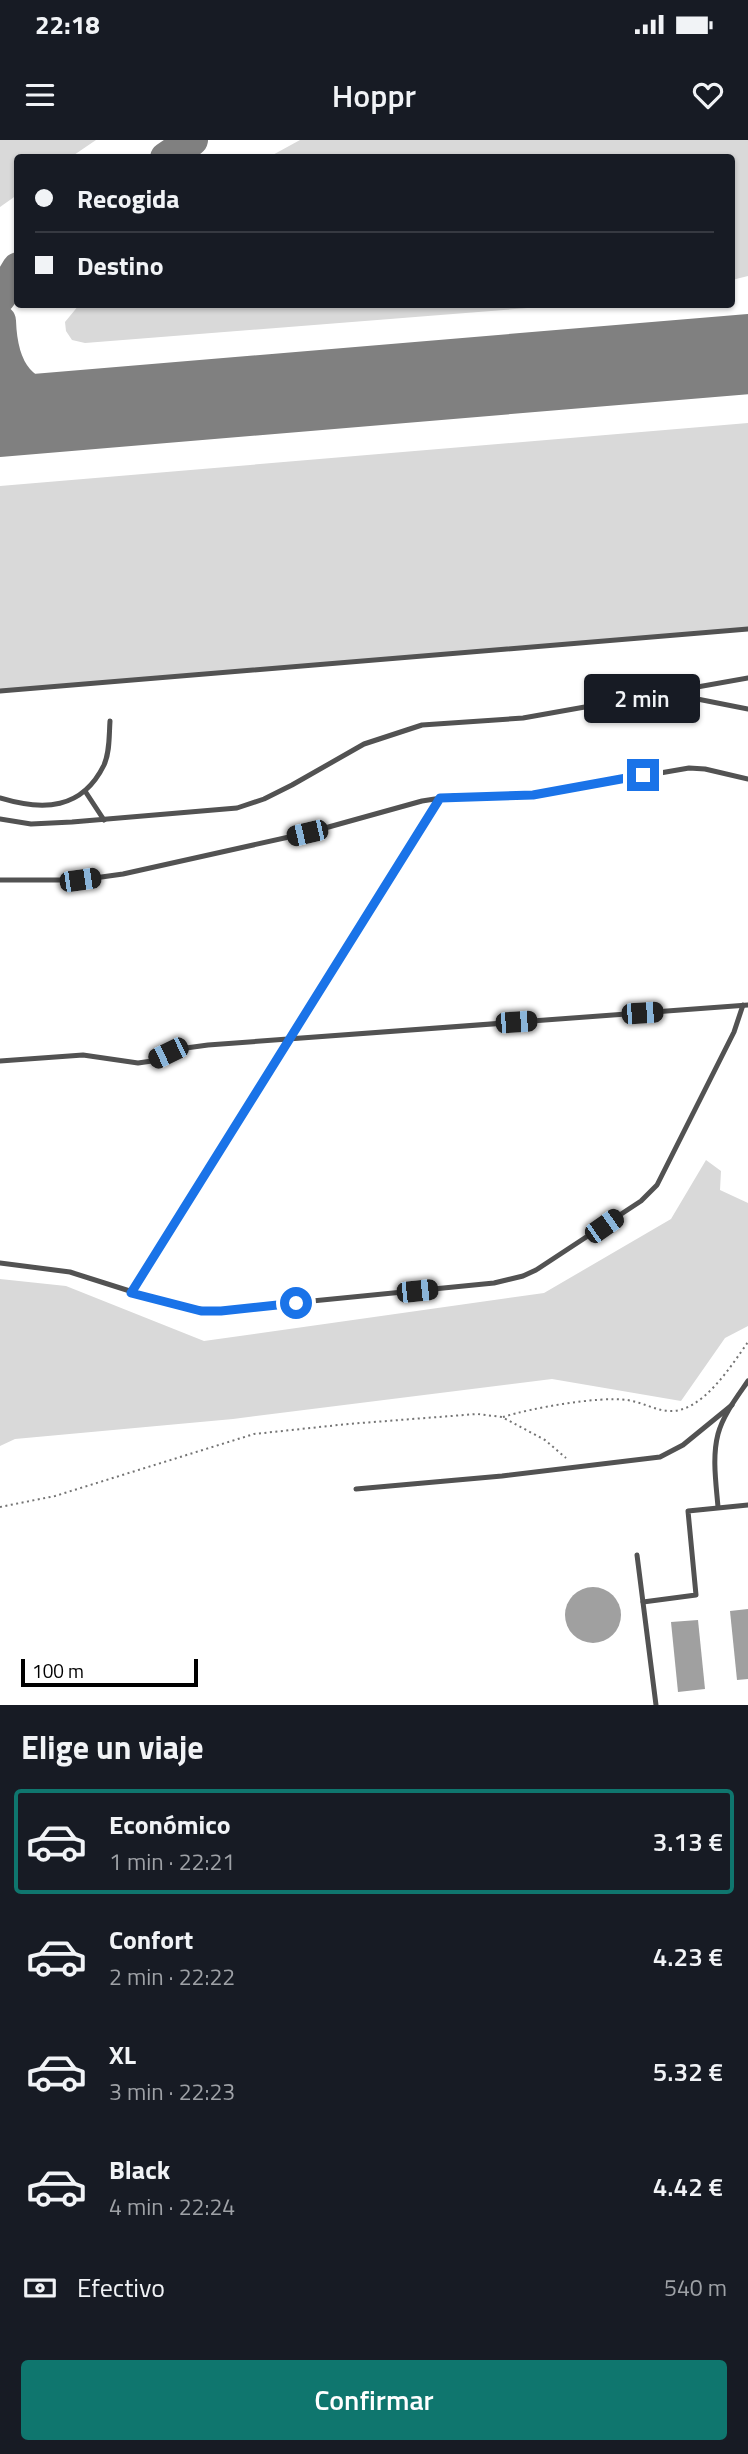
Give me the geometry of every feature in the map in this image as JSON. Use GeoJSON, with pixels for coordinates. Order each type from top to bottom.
{"type":"FeatureCollection","features":[{"type":"Feature","properties":{"kind":"lane"},"geometry":{"type":"LineString","coordinates":[[0,691],[748,629]]}},
{"type":"Feature","properties":{"kind":"lane"},"geometry":{"type":"LineString","coordinates":[[0,819],[31,824],[237,807],[283,790],[364,744],[422,725],[523,718],[748,678]]}},
{"type":"Feature","properties":{"kind":"lane"},"geometry":{"type":"LineString","coordinates":[[668,693],[748,709]]}},
{"type":"Feature","properties":{"kind":"lane"},"geometry":{"type":"LineString","coordinates":[[0,798],[21,805],[44,807],[63,802],[85,791],[105,764],[110,721]]}},
{"type":"Feature","properties":{"kind":"lane"},"geometry":{"type":"LineString","coordinates":[[0,880],[80,880],[123,874],[307,833],[440,798],[533,795],[689,768],[748,779]]}},
{"type":"Feature","properties":{"kind":"lane"},"geometry":{"type":"LineString","coordinates":[[85,791],[104,820]]}},
{"type":"Feature","properties":{"kind":"lane"},"geometry":{"type":"LineString","coordinates":[[131,1293],[440,798]]}},
{"type":"Feature","properties":{"kind":"lane"},"geometry":{"type":"LineString","coordinates":[[0,1061],[83,1055],[138,1063],[152,1061],[186,1048],[746,1005],[657,1185],[641,1201],[523,1276],[494,1283],[221,1311],[190,1309],[70,1272],[0,1263]]}},
{"type":"Feature","properties":{"kind":"lane"},"geometry":{"type":"LineString","coordinates":[[718,1507],[715,1467],[718,1433],[748,1381]]}},
{"type":"Feature","properties":{"kind":"lane"},"geometry":{"type":"LineString","coordinates":[[355,1489],[502,1476],[660,1457],[683,1445],[732,1405]]}},
{"type":"Feature","properties":{"kind":"lane"},"geometry":{"type":"LineString","coordinates":[[643,1602],[695,1595],[688,1511],[748,1505]]}},
{"type":"Feature","properties":{"kind":"lane"},"geometry":{"type":"LineString","coordinates":[[637,1555],[656,1705]]}},
{"type":"Feature","properties":{"kind":"path"},"geometry":{"type":"LineString","coordinates":[[0,1507],[55,1496],[254,1434],[477,1415],[502,1417],[603,1400],[626,1400],[674,1412],[693,1405],[710,1391],[727,1373],[748,1342]]}},
{"type":"Feature","properties":{"kind":"path"},"geometry":{"type":"LineString","coordinates":[[502,1417],[545,1440],[574,1467]]}},
{"type":"Feature","properties":{"kind":"shaded area"},"geometry":{"type":"Polygon","coordinates":[[[0,140],[96,140],[75,154],[14,154],[14,197],[0,207],[0,140]]]}},
{"type":"Feature","properties":{"kind":"shaded area"},"geometry":{"type":"Polygon","coordinates":[[[300,140],[748,140],[748,276],[735,279],[735,154],[274,154],[300,140]]]}},
{"type":"Feature","properties":{"kind":"shaded area"},"geometry":{"type":"Polygon","coordinates":[[[77,308],[528,308],[85,343],[72,340],[66,331],[65,322],[77,308]]]}},
{"type":"Feature","properties":{"kind":"shaded area"},"geometry":{"type":"Polygon","coordinates":[[[748,423],[748,629],[0,691],[0,486],[748,423]]]}},
{"type":"Feature","properties":{"kind":"shaded area"},"geometry":{"type":"Polygon","coordinates":[[[706,1160],[721,1171],[720,1190],[748,1203],[748,1326],[725,1338],[681,1401],[552,1379],[233,1419],[15,1439],[0,1446],[0,1279],[66,1286],[204,1341],[544,1293],[671,1219],[706,1160]]]}},
{"type":"Feature","properties":{"kind":"shaded area"},"geometry":{"type":"Polygon","coordinates":[[[593,1587],[604,1589],[613,1595],[619,1604],[619,1626],[613,1635],[604,1641],[593,1643],[582,1641],[573,1635],[567,1626],[565,1615],[567,1604],[573,1595],[582,1589],[593,1587]]]}},
{"type":"Feature","properties":{"kind":"shaded area"},"geometry":{"type":"Polygon","coordinates":[[[748,1609],[748,1679],[737,1680],[730,1611],[748,1609]]]}},
{"type":"Feature","properties":{"kind":"shaded area"},"geometry":{"type":"Polygon","coordinates":[[[698,1620],[705,1689],[678,1692],[671,1622],[698,1620]]]}},
{"type":"Feature","properties":{"kind":"taxiway"},"geometry":{"type":"LineString","coordinates":[[172,154],[192,140]]}},
{"type":"Feature","properties":{"kind":"taxiway"},"geometry":{"type":"LineString","coordinates":[[0,297],[14,274]]}},
{"type":"Feature","properties":{"kind":"taxiway"},"geometry":{"type":"LineString","coordinates":[[0,321],[5,356],[10,369],[28,388],[72,411]]}},
{"type":"Feature","properties":{"kind":"taxiway"},"geometry":{"type":"LineString","coordinates":[[628,364],[748,333]]}},
{"type":"Feature","properties":{"kind":"runway"},"geometry":{"type":"LineString","coordinates":[[0,417],[748,354]]}},
{"type":"Feature","properties":{"kind":"route"},"geometry":{"type":"LineString","coordinates":[[296,1303],[201,1311],[131,1293],[440,798],[533,795],[643,775]]}}]}
